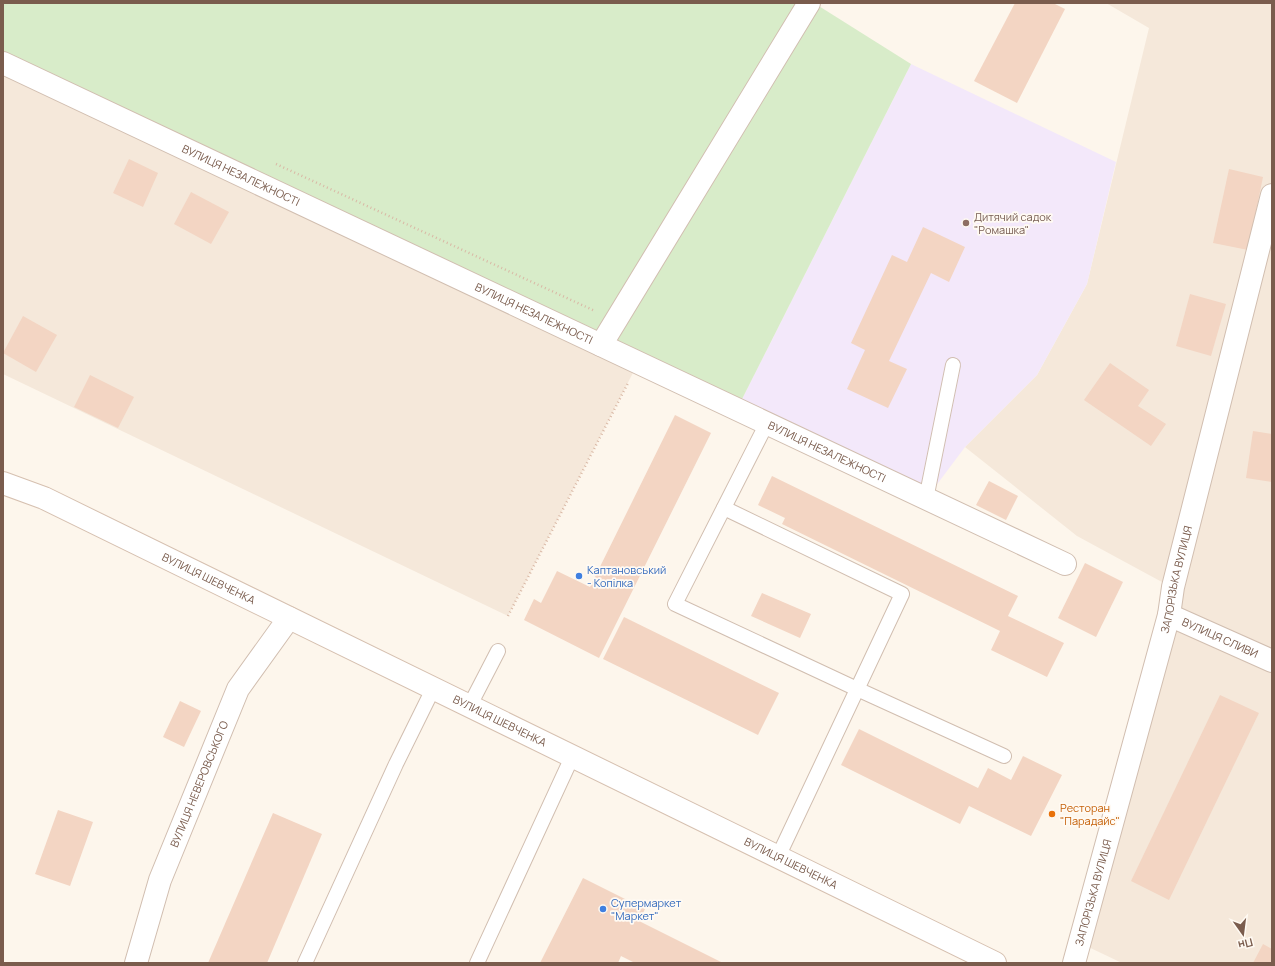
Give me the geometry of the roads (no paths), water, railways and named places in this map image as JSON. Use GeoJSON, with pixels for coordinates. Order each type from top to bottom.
{"type":"FeatureCollection","features":[{"type":"Feature","properties":{"kind":"street"},"geometry":{"type":"LineString","coordinates":[[601,345],[809,3]]}},
{"type":"Feature","properties":{"kind":"street","name":"ВУЛИЦЯ НЕЗАЛЕЖНОСТІ"},"geometry":{"type":"LineString","coordinates":[[3,63],[1065,564]]}},
{"type":"Feature","properties":{"kind":"street","name":"ЗАПОРІЗЬКА ВУЛИЦЯ"},"geometry":{"type":"LineString","coordinates":[[1074,963],[1169,615],[1173,587],[1272,194]]}},
{"type":"Feature","properties":{"kind":"street","name":"ВУЛИЦЯ ШЕВЧЕНКА"},"geometry":{"type":"LineString","coordinates":[[3,483],[44,498],[994,963]]}},
{"type":"Feature","properties":{"kind":"street","name":"ВУЛИЦЯ СЛИВИ"},"geometry":{"type":"LineString","coordinates":[[1169,615],[1272,661]]}},
{"type":"Feature","properties":{"kind":"street","name":"ВУЛИЦЯ НЕВЕРОВСЬКОГО"},"geometry":{"type":"LineString","coordinates":[[136,963],[160,880],[238,689],[289,618]]}},
{"type":"Feature","properties":{"kind":"lane"},"geometry":{"type":"LineString","coordinates":[[926,499],[953,365]]}},
{"type":"Feature","properties":{"kind":"lane"},"geometry":{"type":"LineString","coordinates":[[767,423],[675,604],[1004,756]]}},
{"type":"Feature","properties":{"kind":"lane"},"geometry":{"type":"LineString","coordinates":[[724,508],[902,594],[778,857]]}},
{"type":"Feature","properties":{"kind":"lane"},"geometry":{"type":"LineString","coordinates":[[470,707],[498,651]]}},
{"type":"Feature","properties":{"kind":"lane"},"geometry":{"type":"LineString","coordinates":[[305,963],[396,764],[433,689]]}},
{"type":"Feature","properties":{"kind":"lane"},"geometry":{"type":"LineString","coordinates":[[477,963],[572,757]]}},
{"type":"Feature","properties":{"kind":"place","name":"Дитячий садок \"Ромашка\""},"geometry":{"type":"Point","coordinates":[966,223]}},
{"type":"Feature","properties":{"kind":"place","name":"Каптановський - Копілка"},"geometry":{"type":"Point","coordinates":[579,576]}},
{"type":"Feature","properties":{"kind":"place","name":"Ресторан \"Парадайс\""},"geometry":{"type":"Point","coordinates":[1052,814]}},
{"type":"Feature","properties":{"kind":"place","name":"Супермаркет \"Маркет\""},"geometry":{"type":"Point","coordinates":[603,909]}}]}
